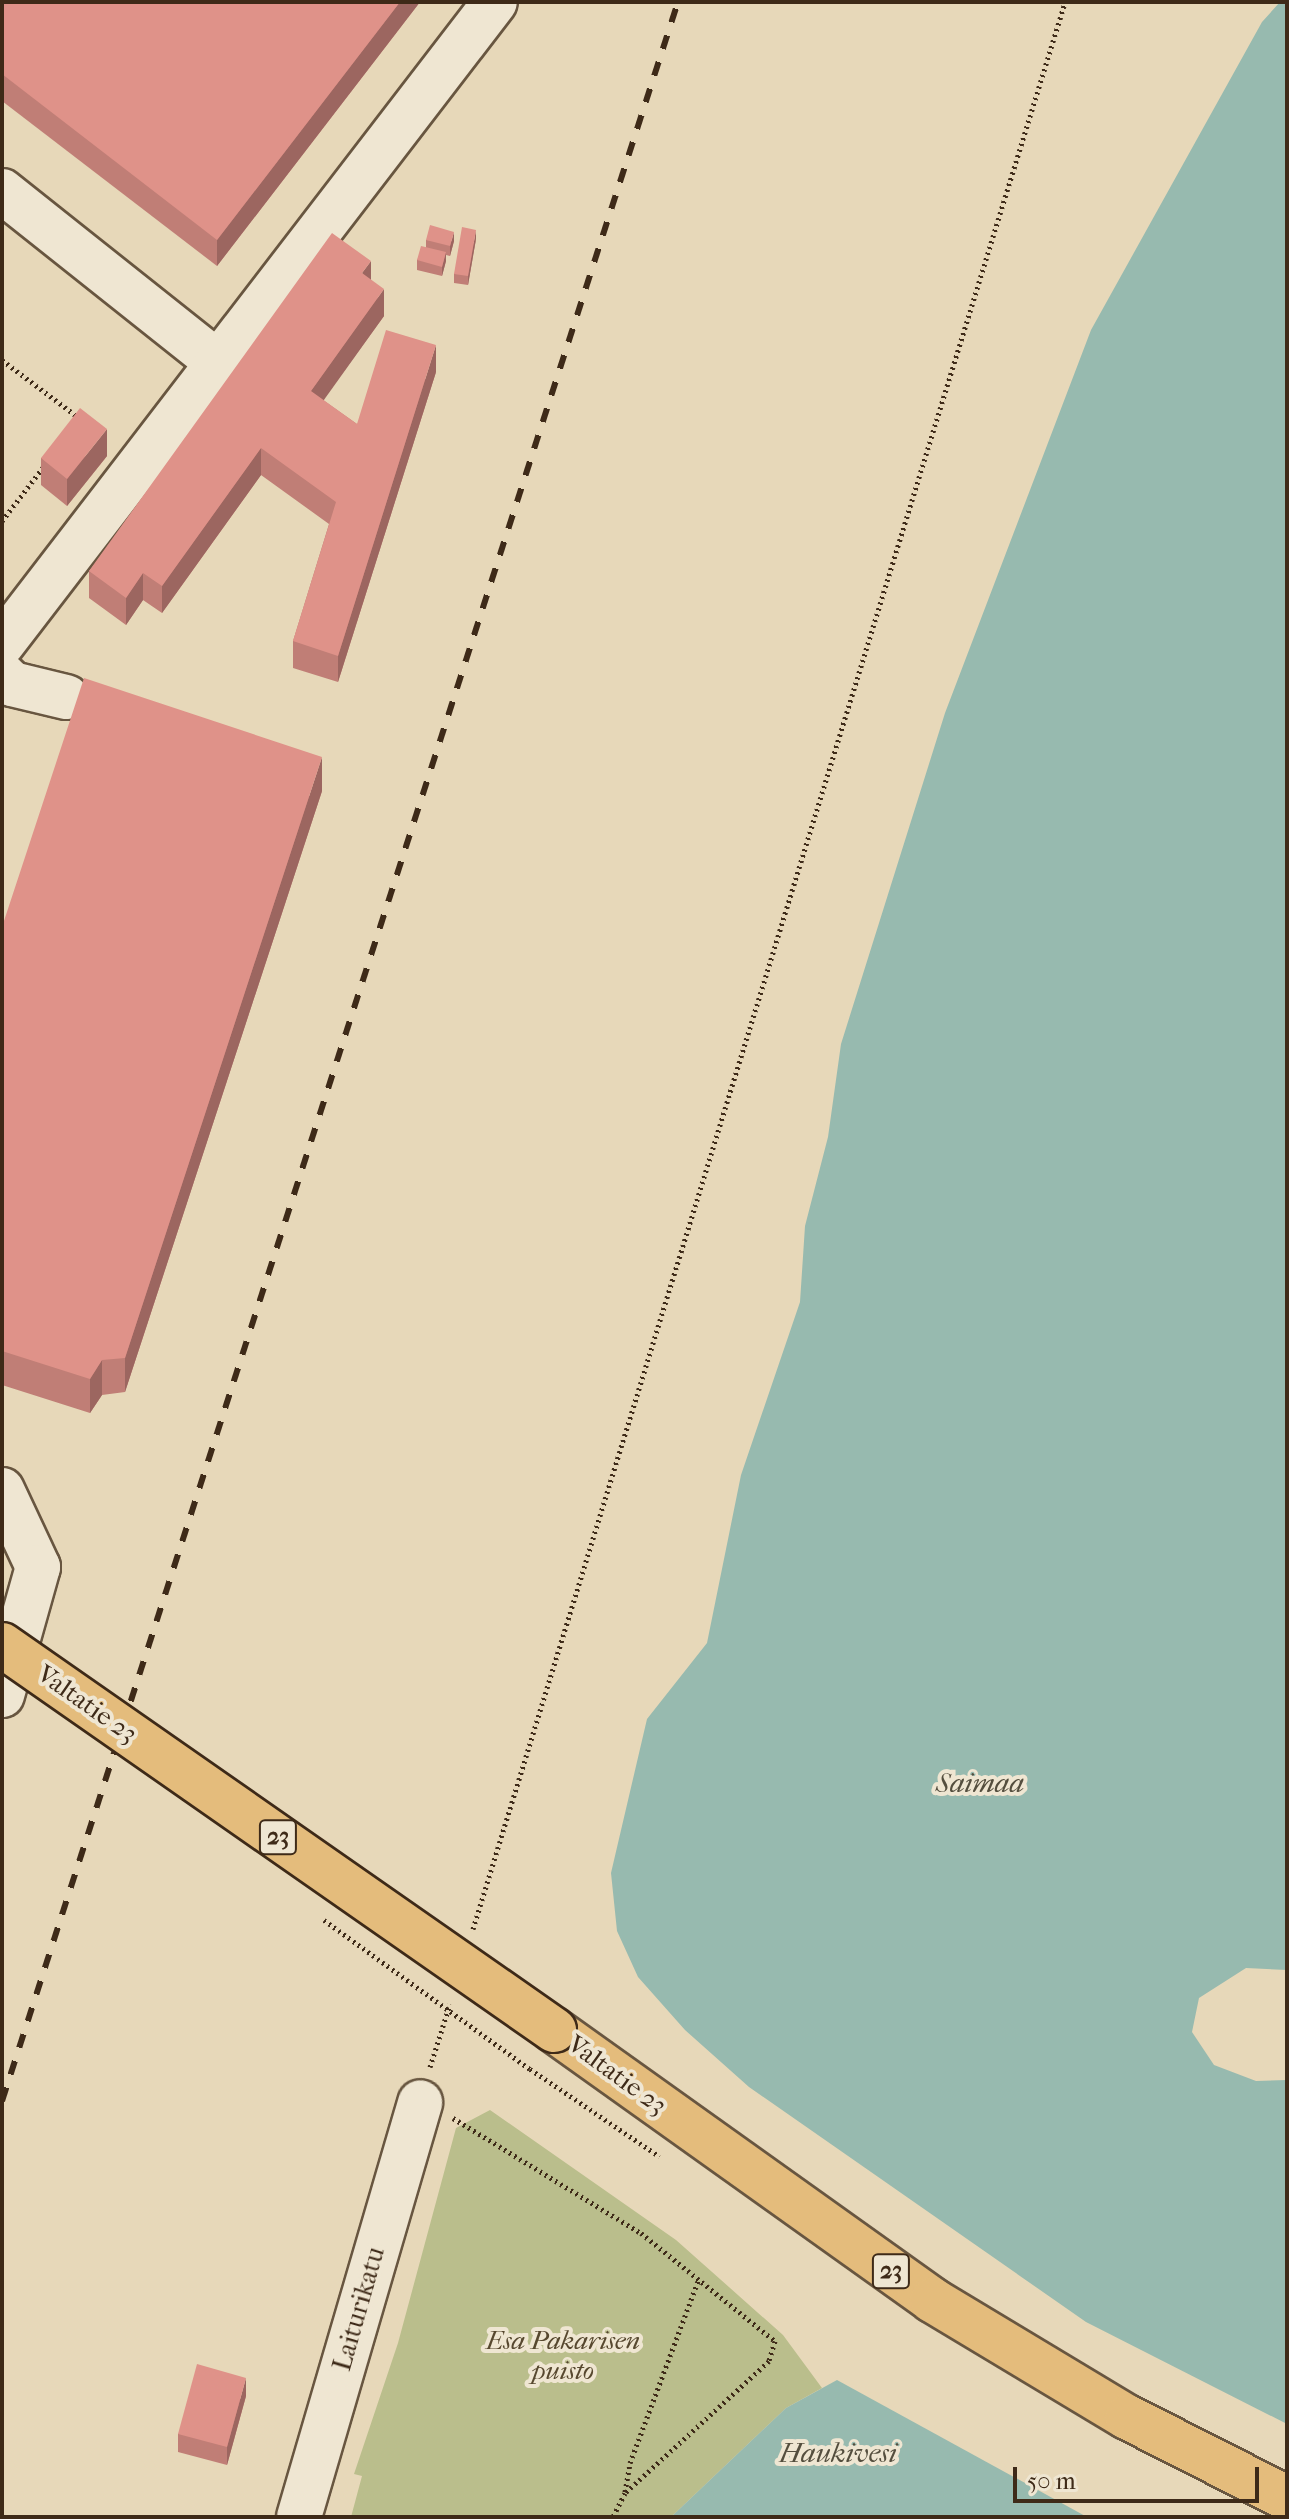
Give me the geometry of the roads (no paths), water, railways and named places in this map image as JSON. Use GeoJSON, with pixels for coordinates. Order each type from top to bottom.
{"type":"FeatureCollection","features":[{"type":"Feature","properties":{"kind":"highway","name":"Valtatie 23"},"geometry":{"type":"LineString","coordinates":[[2,1645],[554,2030],[932,2300],[1115,2410],[1275,2488]]}},
{"type":"Feature","properties":{"kind":"street"},"geometry":{"type":"LineString","coordinates":[[2,644],[495,2]]}},
{"type":"Feature","properties":{"kind":"street"},"geometry":{"type":"LineString","coordinates":[[2,191],[218,363]]}},
{"type":"Feature","properties":{"kind":"street"},"geometry":{"type":"LineString","coordinates":[[2,674],[12,684],[66,697]]}},
{"type":"Feature","properties":{"kind":"street"},"geometry":{"type":"LineString","coordinates":[[2,1490],[38,1567],[2,1695]]}},
{"type":"Feature","properties":{"kind":"street","name":"Laiturikatu"},"geometry":{"type":"LineString","coordinates":[[299,2517],[420,2102]]}},
{"type":"Feature","properties":{"kind":"water","name":"Saimaa"},"geometry":{"type":"Polygon","coordinates":[[[1280,2],[1287,2],[1287,1970],[1246,1968],[1199,1998],[1192,2032],[1214,2065],[1256,2081],[1287,2080],[1287,2424],[1086,2322],[749,2087],[685,2030],[638,1977],[617,1931],[611,1873],[647,1719],[707,1643],[741,1475],[800,1302],[805,1226],[828,1137],[841,1044],[945,713],[1091,330],[1262,22],[1280,2]]]}},
{"type":"Feature","properties":{"kind":"water","name":"Haukivesi"},"geometry":{"type":"Polygon","coordinates":[[[837,2380],[1087,2517],[671,2517],[786,2408],[837,2380]]]}},
{"type":"Feature","properties":{"kind":"railway"},"geometry":{"type":"LineString","coordinates":[[2,2101],[678,2]]}},
{"type":"Feature","properties":{"kind":"park label","name":"Esa Pakarisen puisto"},"geometry":{"type":"Point","coordinates":[563,2356]}}]}
